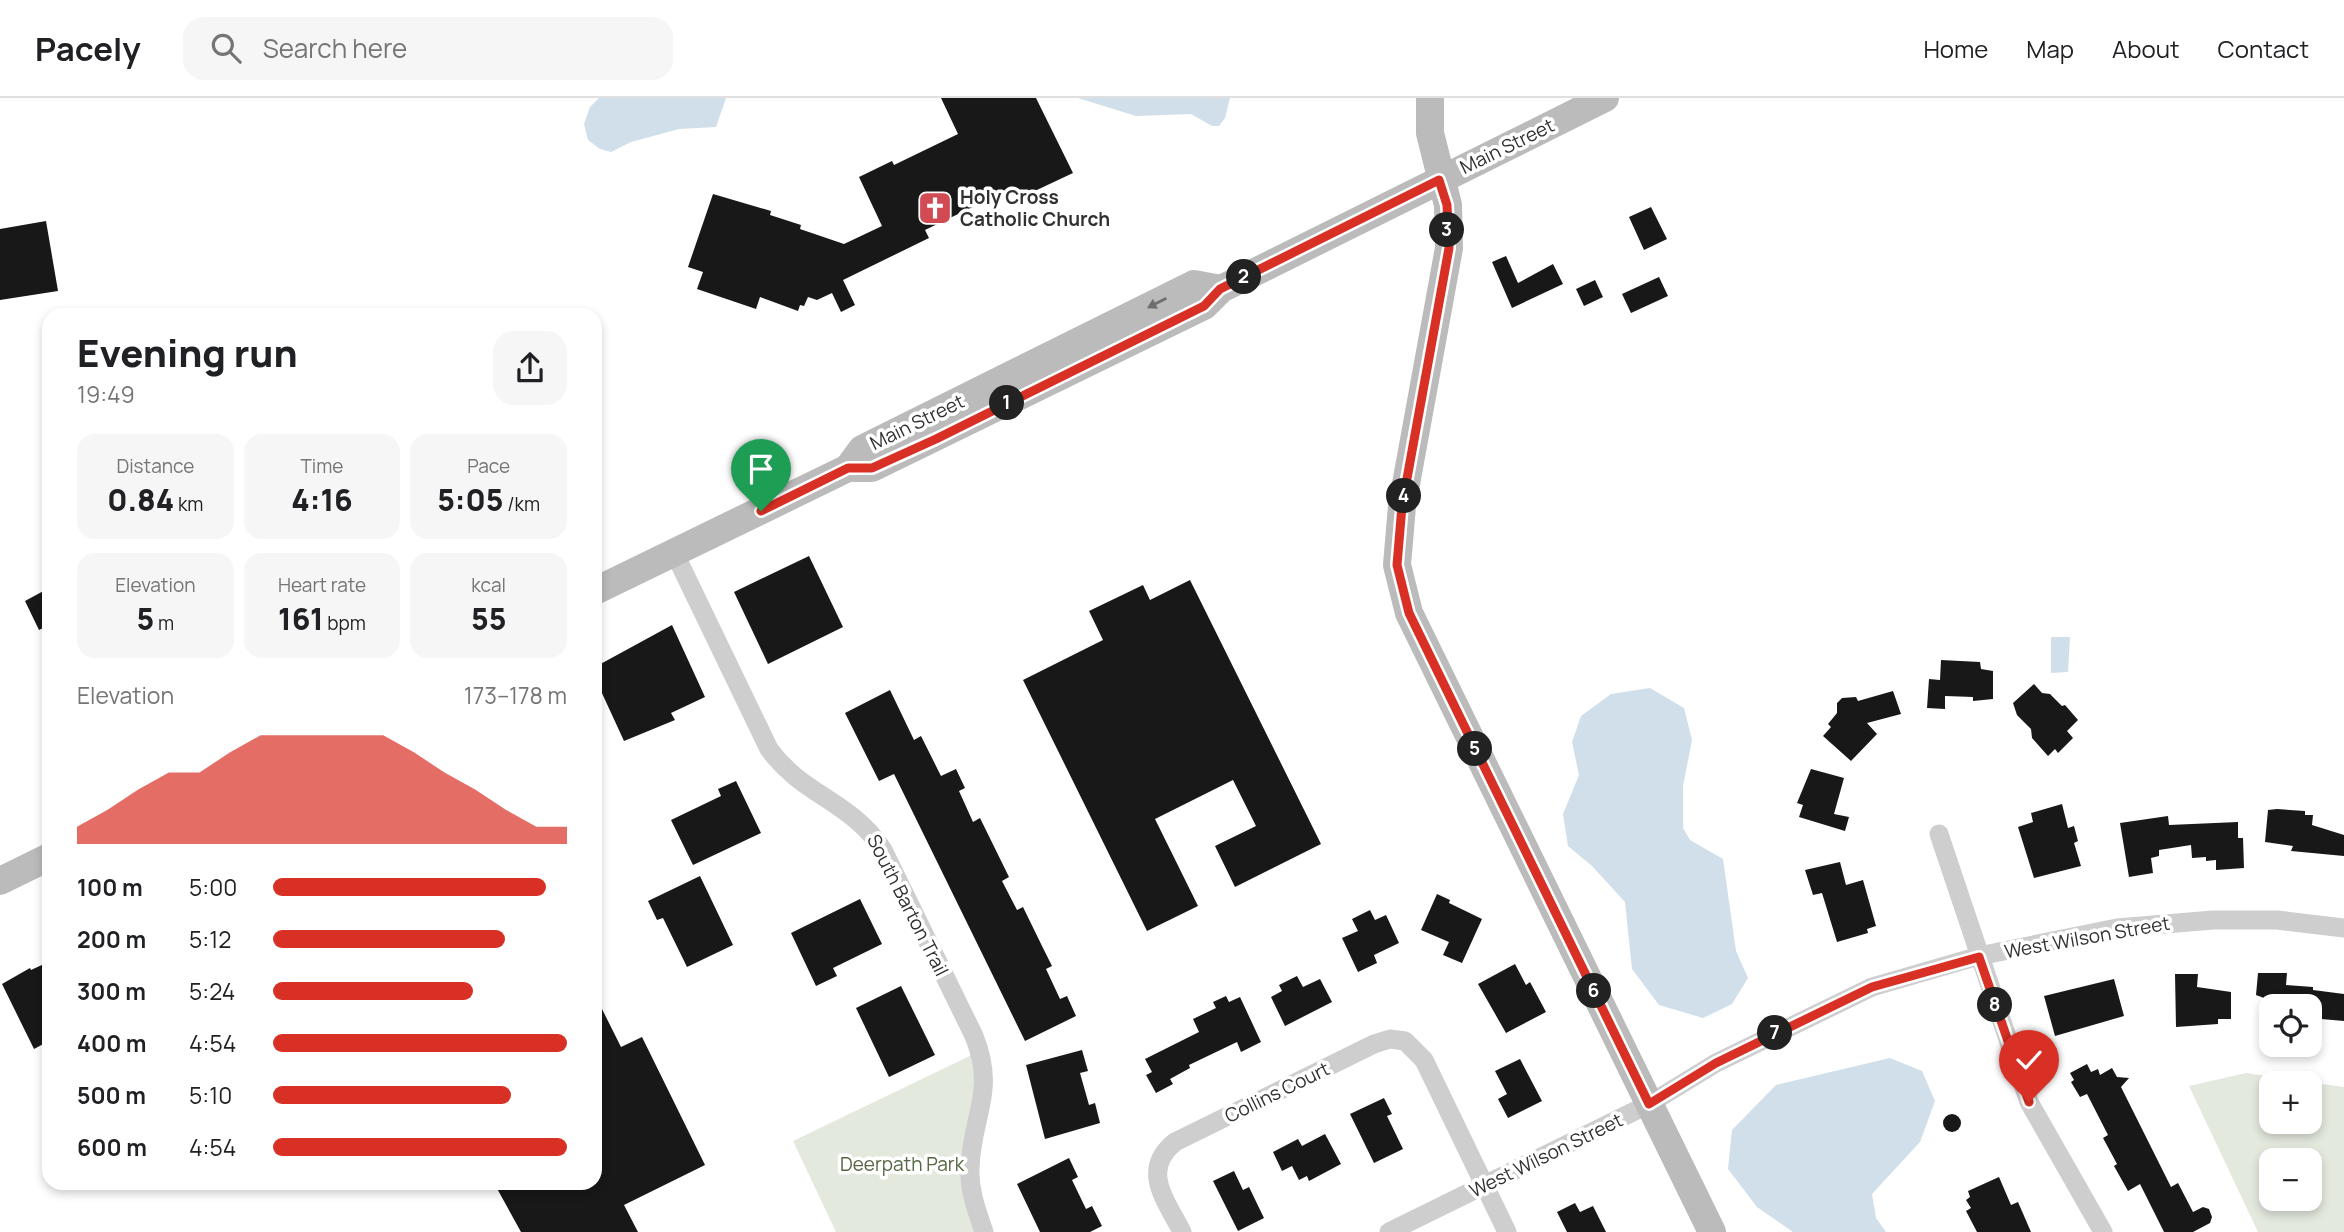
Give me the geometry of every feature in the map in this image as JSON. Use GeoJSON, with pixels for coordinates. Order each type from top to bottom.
{"type":"FeatureCollection","features":[{"type":"Feature","properties":{"kind":"street"},"geometry":{"type":"LineString","coordinates":[[1430,98],[1430,133],[1447,205],[1449,248],[1402,506],[1397,565],[1409,613],[1712,1232]]}},
{"type":"Feature","properties":{"kind":"street","name":"Main Street"},"geometry":{"type":"LineString","coordinates":[[602,588],[848,468],[872,468],[936,439],[1204,306],[1220,289],[1605,98]]}},
{"type":"Feature","properties":{"kind":"street","name":"South Barton Trail"},"geometry":{"type":"LineString","coordinates":[[675,554],[769,748],[784,769],[851,813],[870,830],[883,850],[974,1036],[984,1069],[985,1089],[970,1166],[970,1187],[984,1232]]}},
{"type":"Feature","properties":{"kind":"street"},"geometry":{"type":"LineString","coordinates":[[1939,834],[2029,1102],[2103,1232]]}},
{"type":"Feature","properties":{"kind":"street"},"geometry":{"type":"LineString","coordinates":[[0,881],[42,860]]}},
{"type":"Feature","properties":{"kind":"street","name":"West Wilson Street"},"geometry":{"type":"LineString","coordinates":[[1389,1232],[1649,1104],[1716,1063],[1872,987],[1979,957],[2117,928],[2171,922],[2277,920],[2344,928]]}},
{"type":"Feature","properties":{"kind":"street","name":"Collins Court"},"geometry":{"type":"LineString","coordinates":[[1182,1232],[1160,1187],[1157,1161],[1163,1151],[1175,1142],[1376,1043],[1390,1040],[1405,1041],[1424,1060],[1484,1186]]}},
{"type":"Feature","properties":{"kind":"street"},"geometry":{"type":"LineString","coordinates":[[1484,1186],[1507,1232]]}},
{"type":"Feature","properties":{"kind":"green space","name":"Deerpath Park"},"geometry":{"type":"Polygon","coordinates":[[[980,1051],[970,1166],[984,1232],[836,1232],[793,1141],[980,1051]]]}},
{"type":"Feature","properties":{"kind":"green space"},"geometry":{"type":"Polygon","coordinates":[[[2246,1073],[2259,1075],[2259,1134],[2322,1134],[2322,1084],[2344,1087],[2344,1232],[2258,1232],[2189,1086],[2246,1073]]]}},
{"type":"Feature","properties":{"kind":"shaded area"},"geometry":{"type":"Polygon","coordinates":[[[599,98],[726,98],[716,127],[679,129],[631,142],[611,152],[600,149],[588,140],[584,124],[590,107],[599,98]]]}},
{"type":"Feature","properties":{"kind":"shaded area"},"geometry":{"type":"Polygon","coordinates":[[[1078,98],[1230,98],[1225,118],[1219,126],[1212,126],[1191,114],[1136,116],[1078,98]]]}},
{"type":"Feature","properties":{"kind":"shaded area"},"geometry":{"type":"Polygon","coordinates":[[[2051,637],[2070,637],[2068,672],[2051,673],[2051,637]]]}},
{"type":"Feature","properties":{"kind":"shaded area"},"geometry":{"type":"Polygon","coordinates":[[[1650,688],[1684,708],[1692,740],[1683,786],[1683,828],[1690,840],[1723,859],[1736,951],[1748,978],[1732,1004],[1703,1018],[1659,1005],[1632,969],[1625,902],[1592,866],[1568,846],[1563,814],[1579,775],[1572,742],[1581,716],[1611,694],[1650,688]]]}},
{"type":"Feature","properties":{"kind":"shaded area"},"geometry":{"type":"Polygon","coordinates":[[[1890,1058],[1922,1071],[1935,1101],[1920,1142],[1872,1194],[1876,1218],[1886,1232],[1793,1232],[1757,1207],[1728,1169],[1732,1130],[1776,1085],[1890,1058]]]}},
{"type":"Feature","properties":{"kind":"building","name":"Holy Cross Catholic Church"},"geometry":{"type":"Polygon","coordinates":[[[941,98],[1036,98],[1073,173],[1022,197],[1019,190],[1011,194],[1008,190],[925,230],[929,238],[843,280],[855,305],[841,312],[832,293],[817,300],[808,297],[798,311],[760,297],[756,309],[697,289],[703,272],[688,267],[713,194],[771,211],[770,215],[801,225],[800,229],[844,244],[882,226],[859,177],[892,161],[894,165],[958,134],[941,98]]]}},
{"type":"Feature","properties":{"kind":"building"},"geometry":{"type":"Polygon","coordinates":[[[1651,207],[1667,239],[1644,250],[1629,217],[1651,207]]]}},
{"type":"Feature","properties":{"kind":"building"},"geometry":{"type":"Polygon","coordinates":[[[46,221],[58,291],[0,300],[0,229],[46,221]]]}},
{"type":"Feature","properties":{"kind":"building"},"geometry":{"type":"Polygon","coordinates":[[[1506,256],[1518,283],[1553,264],[1563,284],[1512,308],[1492,262],[1506,256]]]}},
{"type":"Feature","properties":{"kind":"building"},"geometry":{"type":"Polygon","coordinates":[[[1659,277],[1668,296],[1631,313],[1622,294],[1659,277]]]}},
{"type":"Feature","properties":{"kind":"building"},"geometry":{"type":"Polygon","coordinates":[[[1595,280],[1603,297],[1584,306],[1576,289],[1595,280]]]}},
{"type":"Feature","properties":{"kind":"building"},"geometry":{"type":"Polygon","coordinates":[[[809,556],[843,627],[768,664],[734,592],[809,556]]]}},
{"type":"Feature","properties":{"kind":"building"},"geometry":{"type":"Polygon","coordinates":[[[1190,580],[1321,844],[1235,887],[1215,846],[1256,826],[1233,780],[1155,819],[1198,906],[1147,931],[1023,680],[1103,640],[1089,611],[1143,585],[1150,600],[1190,580]]]}},
{"type":"Feature","properties":{"kind":"building"},"geometry":{"type":"Polygon","coordinates":[[[42,592],[42,628],[39,630],[25,601],[42,592]]]}},
{"type":"Feature","properties":{"kind":"building"},"geometry":{"type":"Polygon","coordinates":[[[672,625],[705,697],[671,713],[675,720],[624,741],[602,693],[602,663],[672,625]]]}},
{"type":"Feature","properties":{"kind":"building"},"geometry":{"type":"Polygon","coordinates":[[[1941,660],[1980,662],[1981,669],[1993,671],[1993,699],[1973,701],[1973,697],[1945,696],[1945,709],[1927,708],[1929,679],[1940,680],[1941,660]]]}},
{"type":"Feature","properties":{"kind":"building"},"geometry":{"type":"Polygon","coordinates":[[[2034,684],[2042,693],[2050,694],[2062,706],[2065,705],[2078,720],[2067,731],[2073,738],[2058,753],[2055,749],[2048,756],[2032,738],[2031,729],[2017,715],[2013,703],[2034,684]]]}},
{"type":"Feature","properties":{"kind":"building"},"geometry":{"type":"Polygon","coordinates":[[[890,690],[914,740],[921,736],[941,776],[956,769],[965,788],[959,791],[973,822],[980,818],[1009,877],[1002,881],[1017,910],[1023,907],[1052,966],[1046,969],[1060,999],[1067,996],[1076,1016],[1025,1041],[894,774],[879,781],[845,713],[890,690]]]}},
{"type":"Feature","properties":{"kind":"building"},"geometry":{"type":"Polygon","coordinates":[[[1893,691],[1901,714],[1867,723],[1877,734],[1851,761],[1823,736],[1831,727],[1828,724],[1837,713],[1837,703],[1842,698],[1856,697],[1858,701],[1893,691]]]}},
{"type":"Feature","properties":{"kind":"building"},"geometry":{"type":"Polygon","coordinates":[[[1811,769],[1844,778],[1834,814],[1849,817],[1845,831],[1799,817],[1803,805],[1797,803],[1811,769]]]}},
{"type":"Feature","properties":{"kind":"building"},"geometry":{"type":"Polygon","coordinates":[[[736,781],[761,833],[693,865],[671,820],[721,796],[718,789],[736,781]]]}},
{"type":"Feature","properties":{"kind":"building"},"geometry":{"type":"Polygon","coordinates":[[[2062,804],[2068,828],[2074,826],[2078,841],[2074,843],[2081,866],[2034,878],[2018,827],[2033,822],[2031,813],[2062,804]]]}},
{"type":"Feature","properties":{"kind":"building"},"geometry":{"type":"Polygon","coordinates":[[[2268,810],[2305,811],[2305,815],[2313,815],[2312,825],[2344,835],[2344,856],[2291,851],[2293,846],[2265,842],[2268,810]]]}},
{"type":"Feature","properties":{"kind":"building"},"geometry":{"type":"Polygon","coordinates":[[[2168,816],[2169,825],[2238,822],[2238,838],[2243,838],[2244,868],[2216,870],[2216,860],[2206,861],[2206,857],[2192,858],[2191,845],[2159,850],[2159,856],[2151,858],[2153,873],[2129,877],[2120,823],[2168,816]]]}},
{"type":"Feature","properties":{"kind":"building"},"geometry":{"type":"Polygon","coordinates":[[[1840,862],[1846,885],[1863,880],[1876,926],[1867,929],[1868,933],[1837,942],[1822,893],[1813,895],[1805,870],[1840,862]]]}},
{"type":"Feature","properties":{"kind":"building"},"geometry":{"type":"Polygon","coordinates":[[[700,876],[733,945],[687,967],[663,918],[657,920],[648,901],[700,876]]]}},
{"type":"Feature","properties":{"kind":"building"},"geometry":{"type":"Polygon","coordinates":[[[1437,894],[1482,919],[1462,963],[1443,955],[1449,942],[1421,930],[1437,894]]]}},
{"type":"Feature","properties":{"kind":"building"},"geometry":{"type":"Polygon","coordinates":[[[860,899],[882,944],[833,968],[837,976],[816,986],[791,933],[860,899]]]}},
{"type":"Feature","properties":{"kind":"building"},"geometry":{"type":"Polygon","coordinates":[[[1370,910],[1375,920],[1386,915],[1399,943],[1374,955],[1377,963],[1358,972],[1342,938],[1358,931],[1352,919],[1370,910]]]}},
{"type":"Feature","properties":{"kind":"building"},"geometry":{"type":"Polygon","coordinates":[[[1515,964],[1526,985],[1530,982],[1546,1012],[1506,1033],[1478,984],[1515,964]]]}},
{"type":"Feature","properties":{"kind":"building"},"geometry":{"type":"Polygon","coordinates":[[[42,965],[42,1045],[34,1049],[2,984],[30,968],[31,970],[42,965]]]}},
{"type":"Feature","properties":{"kind":"building"},"geometry":{"type":"Polygon","coordinates":[[[2258,973],[2287,973],[2286,985],[2313,987],[2313,990],[2344,994],[2344,1021],[2322,1019],[2322,994],[2256,995],[2258,973]]]}},
{"type":"Feature","properties":{"kind":"building"},"geometry":{"type":"Polygon","coordinates":[[[2175,974],[2198,974],[2197,987],[2231,992],[2231,1019],[2218,1019],[2218,1024],[2176,1027],[2175,974]]]}},
{"type":"Feature","properties":{"kind":"building"},"geometry":{"type":"Polygon","coordinates":[[[1297,976],[1303,987],[1320,979],[1332,1002],[1285,1026],[1271,997],[1282,991],[1279,985],[1297,976]]]}},
{"type":"Feature","properties":{"kind":"building"},"geometry":{"type":"Polygon","coordinates":[[[2114,979],[2124,1016],[2055,1036],[2044,996],[2114,979]]]}},
{"type":"Feature","properties":{"kind":"building"},"geometry":{"type":"Polygon","coordinates":[[[901,986],[935,1055],[889,1077],[856,1008],[901,986]]]}},
{"type":"Feature","properties":{"kind":"building"},"geometry":{"type":"Polygon","coordinates":[[[1226,996],[1229,1002],[1240,997],[1261,1042],[1241,1052],[1237,1042],[1189,1065],[1190,1068],[1170,1079],[1173,1084],[1156,1093],[1146,1075],[1152,1072],[1145,1059],[1199,1032],[1193,1019],[1216,1008],[1213,1002],[1226,996]]]}},
{"type":"Feature","properties":{"kind":"building"},"geometry":{"type":"Polygon","coordinates":[[[602,1009],[621,1047],[642,1037],[705,1165],[624,1205],[638,1232],[521,1232],[498,1190],[602,1190],[602,1009]]]}},
{"type":"Feature","properties":{"kind":"building"},"geometry":{"type":"Polygon","coordinates":[[[1082,1050],[1088,1071],[1080,1073],[1089,1105],[1095,1103],[1100,1123],[1045,1139],[1026,1065],[1082,1050]]]}},
{"type":"Feature","properties":{"kind":"building"},"geometry":{"type":"Polygon","coordinates":[[[1520,1059],[1542,1101],[1508,1118],[1498,1099],[1507,1094],[1495,1071],[1520,1059]]]}},
{"type":"Feature","properties":{"kind":"building"},"geometry":{"type":"Polygon","coordinates":[[[2087,1064],[2091,1072],[2098,1069],[2100,1075],[2112,1068],[2117,1077],[2129,1078],[2121,1087],[2171,1187],[2178,1183],[2193,1212],[2203,1207],[2209,1209],[2212,1217],[2210,1223],[2193,1232],[2164,1232],[2140,1184],[2128,1191],[2103,1138],[2108,1135],[2087,1094],[2080,1097],[2071,1082],[2074,1080],[2070,1073],[2087,1064]]]}},
{"type":"Feature","properties":{"kind":"building"},"geometry":{"type":"Polygon","coordinates":[[[1384,1098],[1392,1114],[1387,1116],[1403,1149],[1374,1163],[1350,1114],[1384,1098]]]}},
{"type":"Feature","properties":{"kind":"building"},"geometry":{"type":"Polygon","coordinates":[[[1948,1114],[1956,1114],[1961,1123],[1959,1130],[1948,1132],[1943,1127],[1943,1119],[1948,1114]]]}},
{"type":"Feature","properties":{"kind":"building"},"geometry":{"type":"Polygon","coordinates":[[[1325,1134],[1341,1164],[1309,1181],[1307,1176],[1299,1180],[1292,1166],[1282,1171],[1273,1152],[1298,1139],[1302,1146],[1325,1134]]]}},
{"type":"Feature","properties":{"kind":"building"},"geometry":{"type":"Polygon","coordinates":[[[1069,1158],[1078,1177],[1072,1180],[1086,1209],[1092,1206],[1102,1226],[1090,1232],[1040,1232],[1017,1184],[1069,1158]]]}},
{"type":"Feature","properties":{"kind":"building"},"geometry":{"type":"Polygon","coordinates":[[[1234,1171],[1243,1190],[1249,1187],[1264,1218],[1238,1231],[1213,1181],[1234,1171]]]}},
{"type":"Feature","properties":{"kind":"building"},"geometry":{"type":"Polygon","coordinates":[[[1999,1177],[2011,1205],[2018,1202],[2031,1232],[1977,1232],[1966,1211],[1971,1208],[1966,1200],[1970,1197],[1968,1191],[1999,1177]]]}},
{"type":"Feature","properties":{"kind":"building"},"geometry":{"type":"Polygon","coordinates":[[[1575,1203],[1580,1212],[1593,1206],[1606,1232],[1567,1232],[1557,1212],[1575,1203]]]}},
{"type":"Feature","properties":{"kind":"place","name":"Holy Cross Catholic Church"},"geometry":{"type":"Point","coordinates":[935,208]}},
{"type":"Feature","properties":{"kind":"route"},"geometry":{"type":"LineString","coordinates":[[761,511],[848,468],[872,468],[936,439],[1152,333],[1204,306],[1220,289],[1439,180],[1447,205],[1449,248],[1402,506],[1397,565],[1409,613],[1649,1104],[1716,1063],[1872,987],[1979,957],[2029,1102]]}}]}
